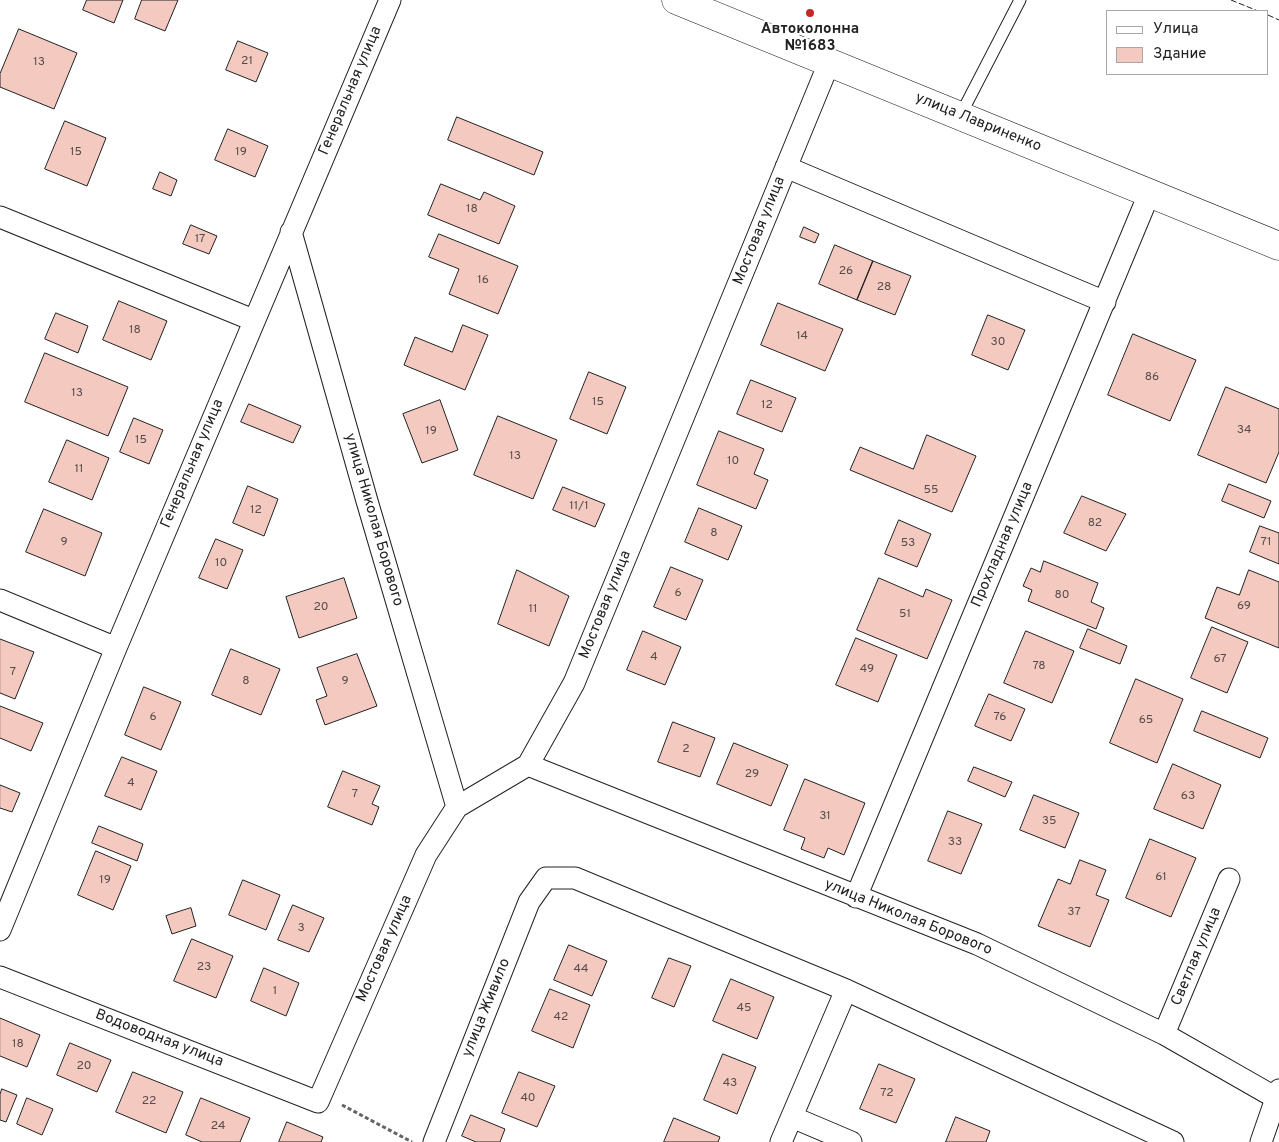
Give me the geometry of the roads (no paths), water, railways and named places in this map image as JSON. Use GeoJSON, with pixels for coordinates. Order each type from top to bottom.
{"type":"FeatureCollection","features":[{"type":"Feature","properties":{"kind":"street","name":"Генеральная улица"},"geometry":{"type":"LineString","coordinates":[[0,930],[253,320],[390,0]]}},
{"type":"Feature","properties":{"kind":"street","name":"улица Лавриненко"},"geometry":{"type":"LineString","coordinates":[[676,0],[1279,246]]}},
{"type":"Feature","properties":{"kind":"street","name":"Мостовая улица"},"geometry":{"type":"LineString","coordinates":[[320,1098],[426,855],[457,807],[528,765],[574,682],[829,63]]}},
{"type":"Feature","properties":{"kind":"street"},"geometry":{"type":"LineString","coordinates":[[786,167],[1104,302]]}},
{"type":"Feature","properties":{"kind":"street","name":"Прохладная улица"},"geometry":{"type":"LineString","coordinates":[[856,897],[1149,194]]}},
{"type":"Feature","properties":{"kind":"street"},"geometry":{"type":"LineString","coordinates":[[0,217],[253,320]]}},
{"type":"Feature","properties":{"kind":"street","name":"улица Николая Борового"},"geometry":{"type":"LineString","coordinates":[[291,232],[457,807]]}},
{"type":"Feature","properties":{"kind":"street"},"geometry":{"type":"LineString","coordinates":[[0,600],[116,648]]}},
{"type":"Feature","properties":{"kind":"street","name":"улица Николая Борового"},"geometry":{"type":"LineString","coordinates":[[528,765],[977,944],[1164,1034],[1277,1094]]}},
{"type":"Feature","properties":{"kind":"street","name":"улица Живило"},"geometry":{"type":"LineString","coordinates":[[434,1142],[529,902],[546,878],[575,878],[846,990]]}},
{"type":"Feature","properties":{"kind":"street","name":"Светлая улица"},"geometry":{"type":"LineString","coordinates":[[1164,1034],[1229,879]]}},
{"type":"Feature","properties":{"kind":"street","name":"Водоводная улица"},"geometry":{"type":"LineString","coordinates":[[0,977],[320,1098]]}},
{"type":"Feature","properties":{"kind":"street"},"geometry":{"type":"LineString","coordinates":[[781,1142],[846,990],[1173,1142]]}},
{"type":"Feature","properties":{"kind":"street"},"geometry":{"type":"LineString","coordinates":[[1265,1141],[1277,1094]]}},
{"type":"Feature","properties":{"kind":"street"},"geometry":{"type":"LineString","coordinates":[[792,1118],[851,1142]]}},
{"type":"Feature","properties":{"kind":"lane"},"geometry":{"type":"LineString","coordinates":[[960,116],[1020,0]]}},
{"type":"Feature","properties":{"kind":"place","name":"Автоколонна №1683"},"geometry":{"type":"Point","coordinates":[810,13]}}]}
